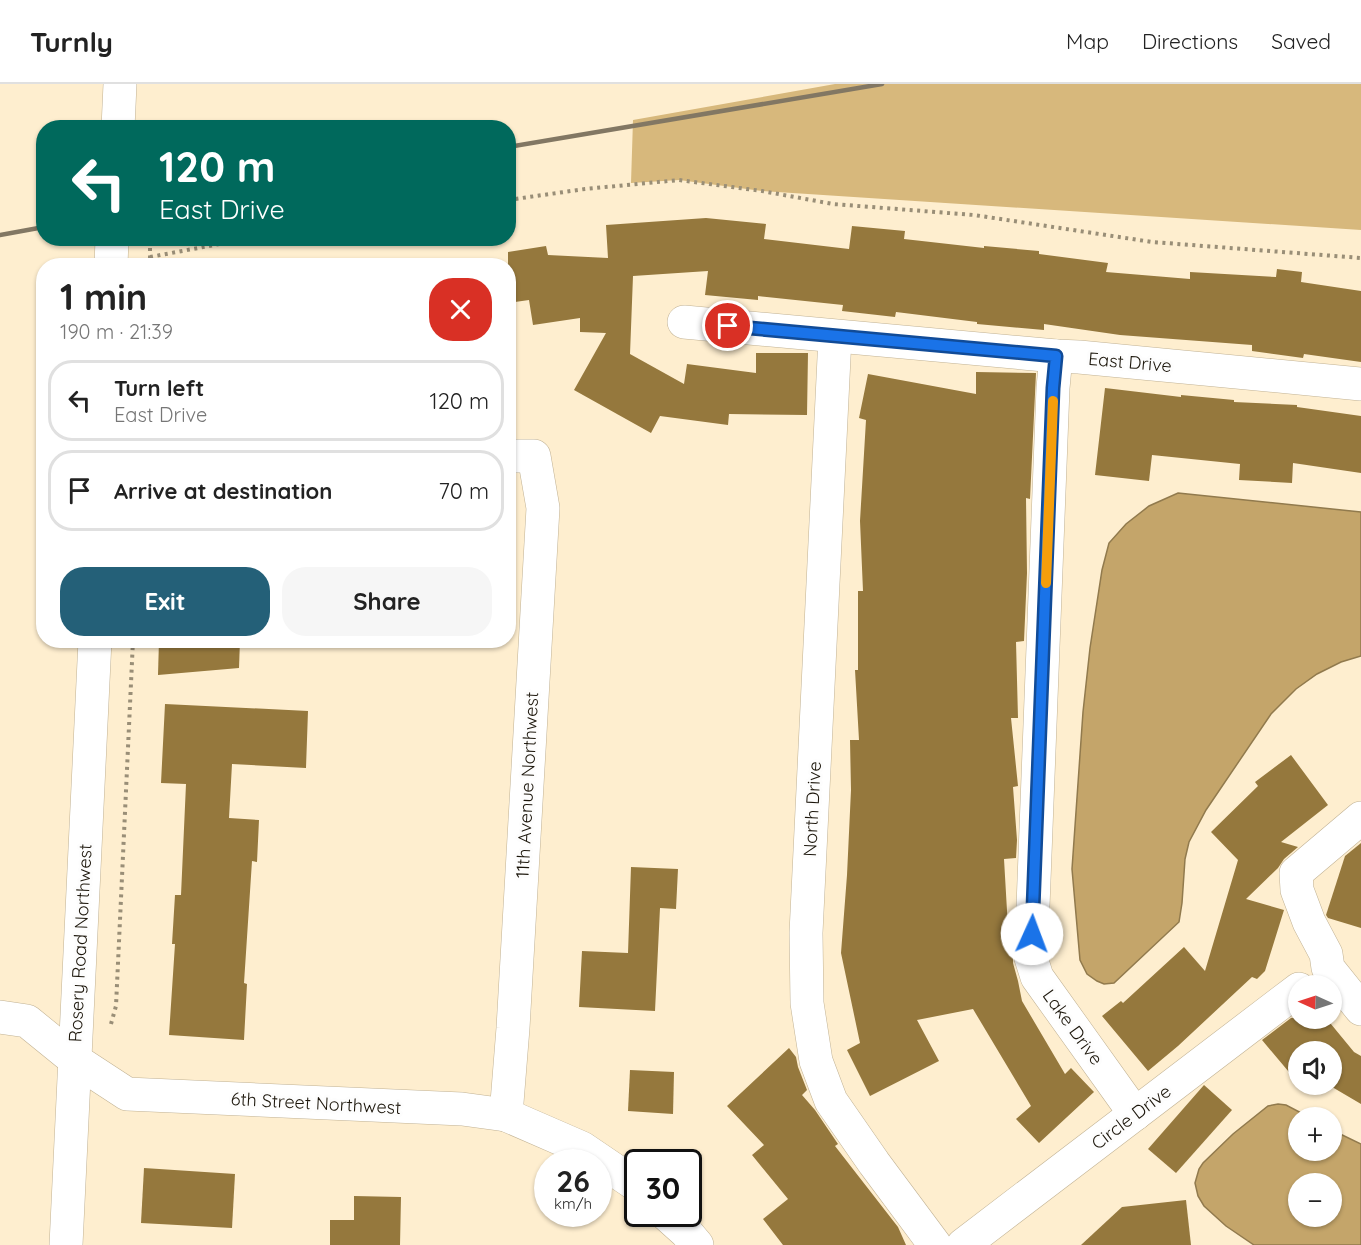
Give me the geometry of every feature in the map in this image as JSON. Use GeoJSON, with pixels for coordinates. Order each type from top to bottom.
{"type":"FeatureCollection","features":[{"type":"Feature","properties":{"kind":"street"},"geometry":{"type":"LineString","coordinates":[[118,120],[120,84]]}},
{"type":"Feature","properties":{"kind":"street","name":"East Drive"},"geometry":{"type":"LineString","coordinates":[[684,322],[1361,384]]}},
{"type":"Feature","properties":{"kind":"street","name":"North Drive"},"geometry":{"type":"LineString","coordinates":[[835,337],[806,933],[807,1003],[816,1061],[831,1101],[935,1245]]}},
{"type":"Feature","properties":{"kind":"street","name":"Lake Drive"},"geometry":{"type":"LineString","coordinates":[[1056,356],[1031,958],[1037,977],[1136,1114]]}},
{"type":"Feature","properties":{"kind":"street","name":"11th Avenue Northwest"},"geometry":{"type":"LineString","coordinates":[[506,1115],[543,508],[521,456]]}},
{"type":"Feature","properties":{"kind":"street","name":"Rosery Road Northwest"},"geometry":{"type":"LineString","coordinates":[[66,1245],[95,648]]}},
{"type":"Feature","properties":{"kind":"street"},"geometry":{"type":"LineString","coordinates":[[1317,975],[1326,954],[1309,921],[1297,890],[1296,873],[1361,818]]}},
{"type":"Feature","properties":{"kind":"street"},"geometry":{"type":"LineString","coordinates":[[1342,995],[1361,1009]]}},
{"type":"Feature","properties":{"kind":"street","name":"Circle Drive"},"geometry":{"type":"LineString","coordinates":[[963,1245],[1288,997]]}},
{"type":"Feature","properties":{"kind":"street","name":"6th Street Northwest"},"geometry":{"type":"LineString","coordinates":[[0,1017],[27,1021],[75,1060],[127,1094],[462,1109],[506,1115],[582,1148],[624,1176]]}},
{"type":"Feature","properties":{"kind":"street"},"geometry":{"type":"LineString","coordinates":[[680,1227],[697,1245]]}},
{"type":"Feature","properties":{"kind":"path"},"geometry":{"type":"LineString","coordinates":[[516,199],[585,189],[679,180],[762,191],[833,204],[974,215],[1152,242],[1361,258]]}},
{"type":"Feature","properties":{"kind":"path"},"geometry":{"type":"LineString","coordinates":[[150,246],[150,257],[209,246]]}},
{"type":"Feature","properties":{"kind":"shaded area"},"geometry":{"type":"Polygon","coordinates":[[[835,84],[1361,84],[1361,230],[762,191],[679,180],[631,183],[633,120],[835,84]]]}},
{"type":"Feature","properties":{"kind":"shaded area"},"geometry":{"type":"Polygon","coordinates":[[[1178,493],[1361,512],[1361,656],[1341,662],[1317,674],[1296,689],[1271,714],[1206,810],[1189,842],[1185,859],[1179,922],[1114,983],[1104,984],[1087,974],[1080,960],[1072,869],[1090,648],[1102,570],[1109,543],[1126,524],[1149,506],[1178,493]]]}},
{"type":"Feature","properties":{"kind":"shaded area"},"geometry":{"type":"Polygon","coordinates":[[[1278,1104],[1290,1107],[1288,1107],[1288,1161],[1342,1161],[1342,1135],[1361,1144],[1361,1245],[1254,1245],[1226,1226],[1204,1206],[1198,1196],[1195,1183],[1203,1163],[1233,1134],[1268,1106],[1278,1104]]]}},
{"type":"Feature","properties":{"kind":"building"},"geometry":{"type":"Polygon","coordinates":[[[706,218],[766,224],[764,239],[849,249],[852,226],[905,231],[904,239],[984,248],[984,246],[1039,251],[1039,254],[1108,263],[1106,272],[1190,279],[1190,272],[1276,277],[1277,269],[1302,272],[1301,282],[1361,291],[1361,362],[1304,354],[1303,358],[1252,351],[1252,345],[1120,335],[1044,324],[1044,330],[977,324],[977,322],[896,312],[895,317],[842,311],[843,305],[758,296],[758,300],[705,295],[708,271],[633,276],[630,354],[684,384],[687,364],[756,373],[756,353],[808,353],[807,415],[729,414],[728,425],[660,416],[651,433],[574,390],[606,333],[580,332],[580,318],[533,325],[529,300],[516,302],[516,258],[508,258],[508,252],[546,246],[548,255],[608,258],[606,225],[706,218]]]}},
{"type":"Feature","properties":{"kind":"building"},"geometry":{"type":"Polygon","coordinates":[[[976,372],[1036,373],[1030,499],[1026,498],[1027,573],[1024,641],[1016,642],[1018,718],[1011,718],[1018,786],[1013,787],[1016,858],[1004,859],[1008,928],[1022,1001],[1065,1074],[1071,1068],[1094,1092],[1039,1143],[1016,1119],[1031,1106],[973,1009],[917,1020],[939,1061],[870,1096],[847,1050],[860,1043],[841,953],[851,790],[850,740],[859,740],[855,670],[858,670],[858,591],[863,591],[860,521],[866,420],[859,418],[868,374],[976,394],[976,372]]]}},
{"type":"Feature","properties":{"kind":"building"},"geometry":{"type":"Polygon","coordinates":[[[1105,388],[1181,397],[1181,395],[1234,400],[1234,402],[1297,405],[1297,407],[1361,416],[1361,473],[1293,463],[1292,483],[1239,480],[1240,464],[1152,455],[1149,481],[1095,475],[1105,388]]]}},
{"type":"Feature","properties":{"kind":"building"},"geometry":{"type":"Polygon","coordinates":[[[159,648],[240,648],[239,668],[158,675],[159,648]]]}},
{"type":"Feature","properties":{"kind":"building"},"geometry":{"type":"Polygon","coordinates":[[[165,704],[308,711],[306,768],[232,764],[229,818],[259,820],[257,862],[252,861],[244,983],[247,984],[244,1040],[169,1035],[175,944],[172,944],[175,895],[181,895],[186,784],[161,783],[165,704]]]}},
{"type":"Feature","properties":{"kind":"building"},"geometry":{"type":"Polygon","coordinates":[[[1291,755],[1328,805],[1281,842],[1298,847],[1246,899],[1284,910],[1265,971],[1257,979],[1252,977],[1148,1071],[1102,1016],[1121,1001],[1123,1003],[1184,947],[1205,971],[1238,860],[1211,832],[1258,786],[1255,782],[1291,755]]]}},
{"type":"Feature","properties":{"kind":"building"},"geometry":{"type":"Polygon","coordinates":[[[1361,843],[1361,928],[1328,918],[1326,915],[1345,856],[1361,843]]]}},
{"type":"Feature","properties":{"kind":"building"},"geometry":{"type":"Polygon","coordinates":[[[631,867],[678,869],[676,909],[660,908],[655,1011],[579,1007],[582,951],[628,953],[631,867]]]}},
{"type":"Feature","properties":{"kind":"building"},"geometry":{"type":"Polygon","coordinates":[[[1288,1020],[1288,1029],[1335,1029],[1354,1052],[1361,1056],[1361,1104],[1342,1093],[1342,1041],[1288,1041],[1288,1071],[1262,1040],[1288,1020]]]}},
{"type":"Feature","properties":{"kind":"building"},"geometry":{"type":"Polygon","coordinates":[[[789,1048],[796,1057],[807,1090],[802,1095],[838,1144],[835,1146],[898,1227],[906,1245],[783,1245],[763,1219],[788,1199],[752,1155],[764,1145],[727,1106],[789,1048]]]}},
{"type":"Feature","properties":{"kind":"building"},"geometry":{"type":"Polygon","coordinates":[[[630,1070],[674,1072],[673,1114],[628,1111],[630,1070]]]}},
{"type":"Feature","properties":{"kind":"building"},"geometry":{"type":"Polygon","coordinates":[[[1204,1085],[1232,1110],[1176,1173],[1148,1149],[1204,1085]]]}},
{"type":"Feature","properties":{"kind":"building"},"geometry":{"type":"Polygon","coordinates":[[[144,1168],[235,1174],[232,1228],[141,1223],[144,1168]]]}},
{"type":"Feature","properties":{"kind":"building"},"geometry":{"type":"Polygon","coordinates":[[[354,1196],[401,1197],[400,1245],[330,1245],[330,1220],[354,1220],[354,1196]]]}},
{"type":"Feature","properties":{"kind":"building"},"geometry":{"type":"Polygon","coordinates":[[[1186,1200],[1191,1245],[1081,1245],[1122,1207],[1186,1200]]]}},
{"type":"Feature","properties":{"kind":"railway"},"geometry":{"type":"LineString","coordinates":[[516,146],[882,84]]}},
{"type":"Feature","properties":{"kind":"railway"},"geometry":{"type":"LineString","coordinates":[[0,235],[36,228]]}},
{"type":"Feature","properties":{"kind":"slow traffic"},"geometry":{"type":"LineString","coordinates":[[1046,583],[1053,401]]}},
{"type":"Feature","properties":{"kind":"route"},"geometry":{"type":"LineString","coordinates":[[728,326],[1056,356],[1032,934]]}}]}
